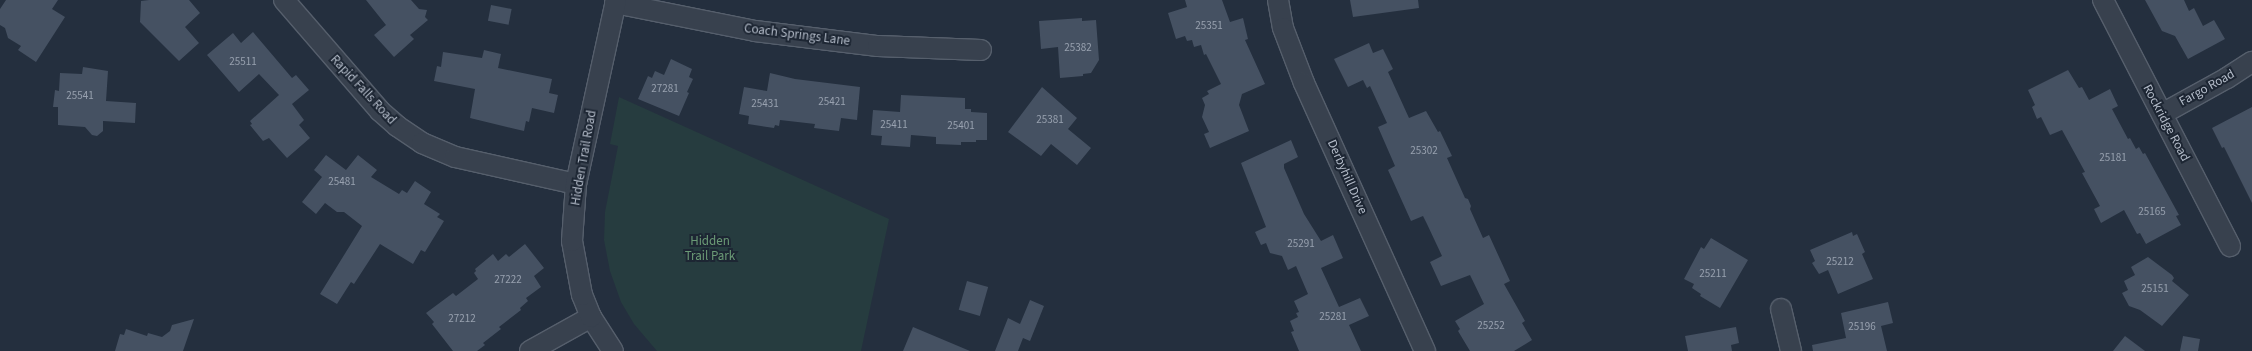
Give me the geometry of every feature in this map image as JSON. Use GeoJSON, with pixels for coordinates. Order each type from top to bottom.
{"type":"FeatureCollection","features":[{"type":"Feature","properties":{"kind":"street","name":"Rapid Falls Road"},"geometry":{"type":"LineString","coordinates":[[284,0],[380,111],[397,126],[422,143],[455,157],[576,184]]}},
{"type":"Feature","properties":{"kind":"street","name":"Derbyhill Drive"},"geometry":{"type":"LineString","coordinates":[[1278,0],[1283,28],[1304,83],[1425,351]]}},
{"type":"Feature","properties":{"kind":"street","name":"Rockridge Road"},"geometry":{"type":"LineString","coordinates":[[2103,0],[2230,246]]}},
{"type":"Feature","properties":{"kind":"street","name":"Hidden Trail Road"},"geometry":{"type":"LineString","coordinates":[[613,351],[591,317],[582,295],[572,241],[576,184],[615,1]]}},
{"type":"Feature","properties":{"kind":"street","name":"Coach Springs Lane"},"geometry":{"type":"LineString","coordinates":[[615,1],[762,32],[878,46],[981,50]]}},
{"type":"Feature","properties":{"kind":"street","name":"Fargo Road"},"geometry":{"type":"LineString","coordinates":[[2162,114],[2227,78],[2252,62]]}},
{"type":"Feature","properties":{"kind":"street"},"geometry":{"type":"LineString","coordinates":[[1781,310],[1791,351]]}},
{"type":"Feature","properties":{"kind":"street"},"geometry":{"type":"LineString","coordinates":[[530,351],[591,317]]}},
{"type":"Feature","properties":{"kind":"green space","name":"Hidden Trail Park"},"geometry":{"type":"Polygon","coordinates":[[[619,97],[889,219],[861,351],[657,351],[634,324],[621,302],[610,271],[604,240],[605,212],[618,146],[610,144],[619,97]]]}},
{"type":"Feature","properties":{"kind":"building"},"geometry":{"type":"Polygon","coordinates":[[[6,0],[58,0],[52,9],[65,17],[36,62],[18,50],[21,46],[8,38],[5,28],[0,25],[0,9],[6,0]]]}},
{"type":"Feature","properties":{"kind":"building"},"geometry":{"type":"Polygon","coordinates":[[[189,0],[200,13],[185,27],[199,43],[179,61],[140,22],[141,1],[189,0]]]}},
{"type":"Feature","properties":{"kind":"building"},"geometry":{"type":"Polygon","coordinates":[[[366,0],[411,0],[419,9],[427,10],[425,17],[428,20],[410,35],[414,39],[394,57],[374,35],[386,25],[366,0]]]}},
{"type":"Feature","properties":{"kind":"building"},"geometry":{"type":"Polygon","coordinates":[[[1185,0],[1222,0],[1230,22],[1243,18],[1248,39],[1245,40],[1265,84],[1242,94],[1239,105],[1249,131],[1210,148],[1204,134],[1209,132],[1202,117],[1205,105],[1202,98],[1209,94],[1207,91],[1221,84],[1206,54],[1204,55],[1201,45],[1194,47],[1192,40],[1187,41],[1185,36],[1176,39],[1168,13],[1187,7],[1185,0]]]}},
{"type":"Feature","properties":{"kind":"building"},"geometry":{"type":"Polygon","coordinates":[[[1350,0],[1418,0],[1419,8],[1353,17],[1350,0]]]}},
{"type":"Feature","properties":{"kind":"building"},"geometry":{"type":"Polygon","coordinates":[[[2145,0],[2184,0],[2189,11],[2194,8],[2203,26],[2214,20],[2225,39],[2188,59],[2175,36],[2162,31],[2145,0]]]}},
{"type":"Feature","properties":{"kind":"building"},"geometry":{"type":"Polygon","coordinates":[[[491,5],[512,9],[509,25],[488,21],[491,5]]]}},
{"type":"Feature","properties":{"kind":"building"},"geometry":{"type":"Polygon","coordinates":[[[1082,18],[1082,21],[1096,20],[1099,60],[1091,73],[1083,74],[1083,76],[1060,78],[1058,47],[1041,49],[1039,21],[1082,18]]]}},
{"type":"Feature","properties":{"kind":"building"},"geometry":{"type":"Polygon","coordinates":[[[253,32],[292,78],[296,75],[309,90],[292,104],[304,120],[299,125],[310,138],[287,158],[269,138],[263,141],[250,125],[252,124],[250,121],[279,95],[259,74],[239,92],[207,55],[233,33],[241,43],[253,32]]]}},
{"type":"Feature","properties":{"kind":"building"},"geometry":{"type":"Polygon","coordinates":[[[1369,43],[1373,53],[1383,49],[1393,69],[1388,72],[1409,118],[1426,111],[1438,132],[1440,131],[1452,156],[1447,158],[1465,198],[1468,199],[1471,206],[1470,209],[1483,238],[1489,235],[1510,281],[1504,284],[1525,321],[1522,323],[1532,340],[1514,351],[1470,351],[1458,331],[1460,329],[1455,321],[1484,304],[1470,275],[1441,286],[1430,262],[1442,256],[1423,216],[1411,221],[1388,170],[1395,166],[1378,127],[1387,123],[1370,86],[1367,88],[1363,80],[1348,87],[1334,59],[1369,43]]]}},
{"type":"Feature","properties":{"kind":"building"},"geometry":{"type":"Polygon","coordinates":[[[484,50],[501,54],[498,68],[552,79],[549,93],[558,95],[554,113],[532,108],[529,122],[526,121],[524,131],[470,118],[475,89],[434,81],[437,66],[441,67],[443,52],[482,58],[484,50]]]}},
{"type":"Feature","properties":{"kind":"building"},"geometry":{"type":"Polygon","coordinates":[[[671,59],[692,69],[689,77],[693,79],[687,92],[689,93],[679,116],[638,99],[648,76],[652,78],[655,71],[664,75],[671,59]]]}},
{"type":"Feature","properties":{"kind":"building"},"geometry":{"type":"Polygon","coordinates":[[[83,67],[108,71],[106,101],[136,103],[135,123],[103,121],[103,131],[97,136],[92,135],[85,127],[58,125],[58,107],[53,107],[55,90],[59,91],[60,73],[82,74],[83,67]]]}},
{"type":"Feature","properties":{"kind":"building"},"geometry":{"type":"Polygon","coordinates":[[[2068,70],[2079,88],[2082,87],[2089,100],[2110,89],[2118,106],[2112,109],[2128,139],[2130,138],[2136,149],[2139,147],[2143,154],[2145,153],[2179,215],[2176,216],[2181,225],[2146,244],[2140,233],[2137,234],[2124,210],[2101,223],[2094,209],[2100,206],[2082,173],[2085,172],[2062,130],[2050,135],[2041,117],[2037,119],[2032,107],[2035,105],[2028,90],[2068,70]]]}},
{"type":"Feature","properties":{"kind":"building"},"geometry":{"type":"Polygon","coordinates":[[[770,73],[795,79],[860,87],[857,120],[841,118],[839,131],[814,128],[815,124],[780,120],[779,126],[775,125],[774,128],[748,124],[749,116],[739,114],[744,87],[767,91],[770,73]]]}},
{"type":"Feature","properties":{"kind":"building"},"geometry":{"type":"Polygon","coordinates":[[[1042,87],[1077,118],[1068,129],[1091,148],[1077,165],[1051,144],[1041,156],[1008,132],[1042,87]]]}},
{"type":"Feature","properties":{"kind":"building"},"geometry":{"type":"Polygon","coordinates":[[[901,95],[965,98],[965,109],[971,109],[971,112],[987,113],[987,140],[961,142],[961,145],[936,144],[936,137],[911,135],[910,147],[881,145],[882,136],[871,135],[873,110],[900,112],[901,95]]]}},
{"type":"Feature","properties":{"kind":"building"},"geometry":{"type":"Polygon","coordinates":[[[2252,107],[2252,203],[2224,147],[2222,148],[2212,128],[2252,107]]]}},
{"type":"Feature","properties":{"kind":"building"},"geometry":{"type":"Polygon","coordinates":[[[1291,140],[1298,157],[1284,164],[1284,168],[1304,214],[1321,241],[1333,235],[1343,258],[1321,268],[1339,307],[1360,298],[1369,316],[1349,325],[1361,351],[1299,351],[1291,332],[1294,331],[1290,321],[1298,317],[1296,313],[1299,312],[1294,301],[1308,294],[1296,266],[1288,270],[1282,256],[1270,253],[1266,243],[1261,245],[1255,232],[1266,227],[1241,163],[1291,140]]]}},
{"type":"Feature","properties":{"kind":"building"},"geometry":{"type":"Polygon","coordinates":[[[326,155],[346,170],[358,155],[377,170],[371,177],[399,194],[402,190],[407,193],[415,181],[431,192],[424,204],[440,214],[437,217],[444,221],[425,252],[421,250],[413,264],[380,244],[354,284],[351,282],[337,304],[320,294],[362,226],[344,212],[337,212],[325,203],[316,214],[302,202],[322,177],[314,170],[326,155]]]}},
{"type":"Feature","properties":{"kind":"building"},"geometry":{"type":"Polygon","coordinates":[[[1852,232],[1853,236],[1857,234],[1865,252],[1862,254],[1873,279],[1838,294],[1828,270],[1819,274],[1812,263],[1815,261],[1810,250],[1852,232]]]}},
{"type":"Feature","properties":{"kind":"building"},"geometry":{"type":"Polygon","coordinates":[[[1711,238],[1748,260],[1720,308],[1700,296],[1701,294],[1692,288],[1694,284],[1684,279],[1701,247],[1704,249],[1711,238]]]}},
{"type":"Feature","properties":{"kind":"building"},"geometry":{"type":"Polygon","coordinates":[[[525,244],[544,268],[534,276],[541,287],[526,298],[528,301],[520,308],[521,310],[499,327],[501,329],[483,343],[485,345],[477,351],[453,351],[432,324],[434,322],[426,313],[453,293],[456,296],[478,279],[474,273],[476,271],[475,269],[493,254],[498,261],[506,254],[509,257],[525,244]]]}},
{"type":"Feature","properties":{"kind":"building"},"geometry":{"type":"Polygon","coordinates":[[[2148,257],[2172,275],[2174,278],[2172,281],[2189,295],[2162,326],[2140,310],[2129,306],[2122,293],[2128,290],[2124,281],[2135,275],[2131,267],[2148,257]]]}},
{"type":"Feature","properties":{"kind":"building"},"geometry":{"type":"Polygon","coordinates":[[[967,281],[988,287],[980,316],[959,310],[967,281]]]}},
{"type":"Feature","properties":{"kind":"building"},"geometry":{"type":"Polygon","coordinates":[[[1030,300],[1044,306],[1030,341],[1023,338],[1018,351],[995,351],[1008,318],[1020,324],[1030,300]]]}},
{"type":"Feature","properties":{"kind":"building"},"geometry":{"type":"Polygon","coordinates":[[[1888,302],[1893,323],[1881,326],[1887,351],[1813,351],[1812,345],[1846,338],[1841,313],[1888,302]]]}},
{"type":"Feature","properties":{"kind":"building"},"geometry":{"type":"Polygon","coordinates":[[[194,319],[183,351],[115,351],[120,334],[124,335],[126,329],[147,336],[148,333],[162,337],[170,331],[172,325],[194,319]]]}},
{"type":"Feature","properties":{"kind":"building"},"geometry":{"type":"Polygon","coordinates":[[[913,327],[970,351],[903,351],[913,327]]]}},
{"type":"Feature","properties":{"kind":"building"},"geometry":{"type":"Polygon","coordinates":[[[1736,327],[1739,343],[1731,345],[1732,351],[1688,351],[1685,336],[1736,327]]]}},
{"type":"Feature","properties":{"kind":"building"},"geometry":{"type":"Polygon","coordinates":[[[2125,336],[2145,351],[2113,351],[2125,336]]]}},
{"type":"Feature","properties":{"kind":"building"},"geometry":{"type":"Polygon","coordinates":[[[2183,336],[2200,339],[2198,351],[2180,351],[2183,336]]]}}]}
